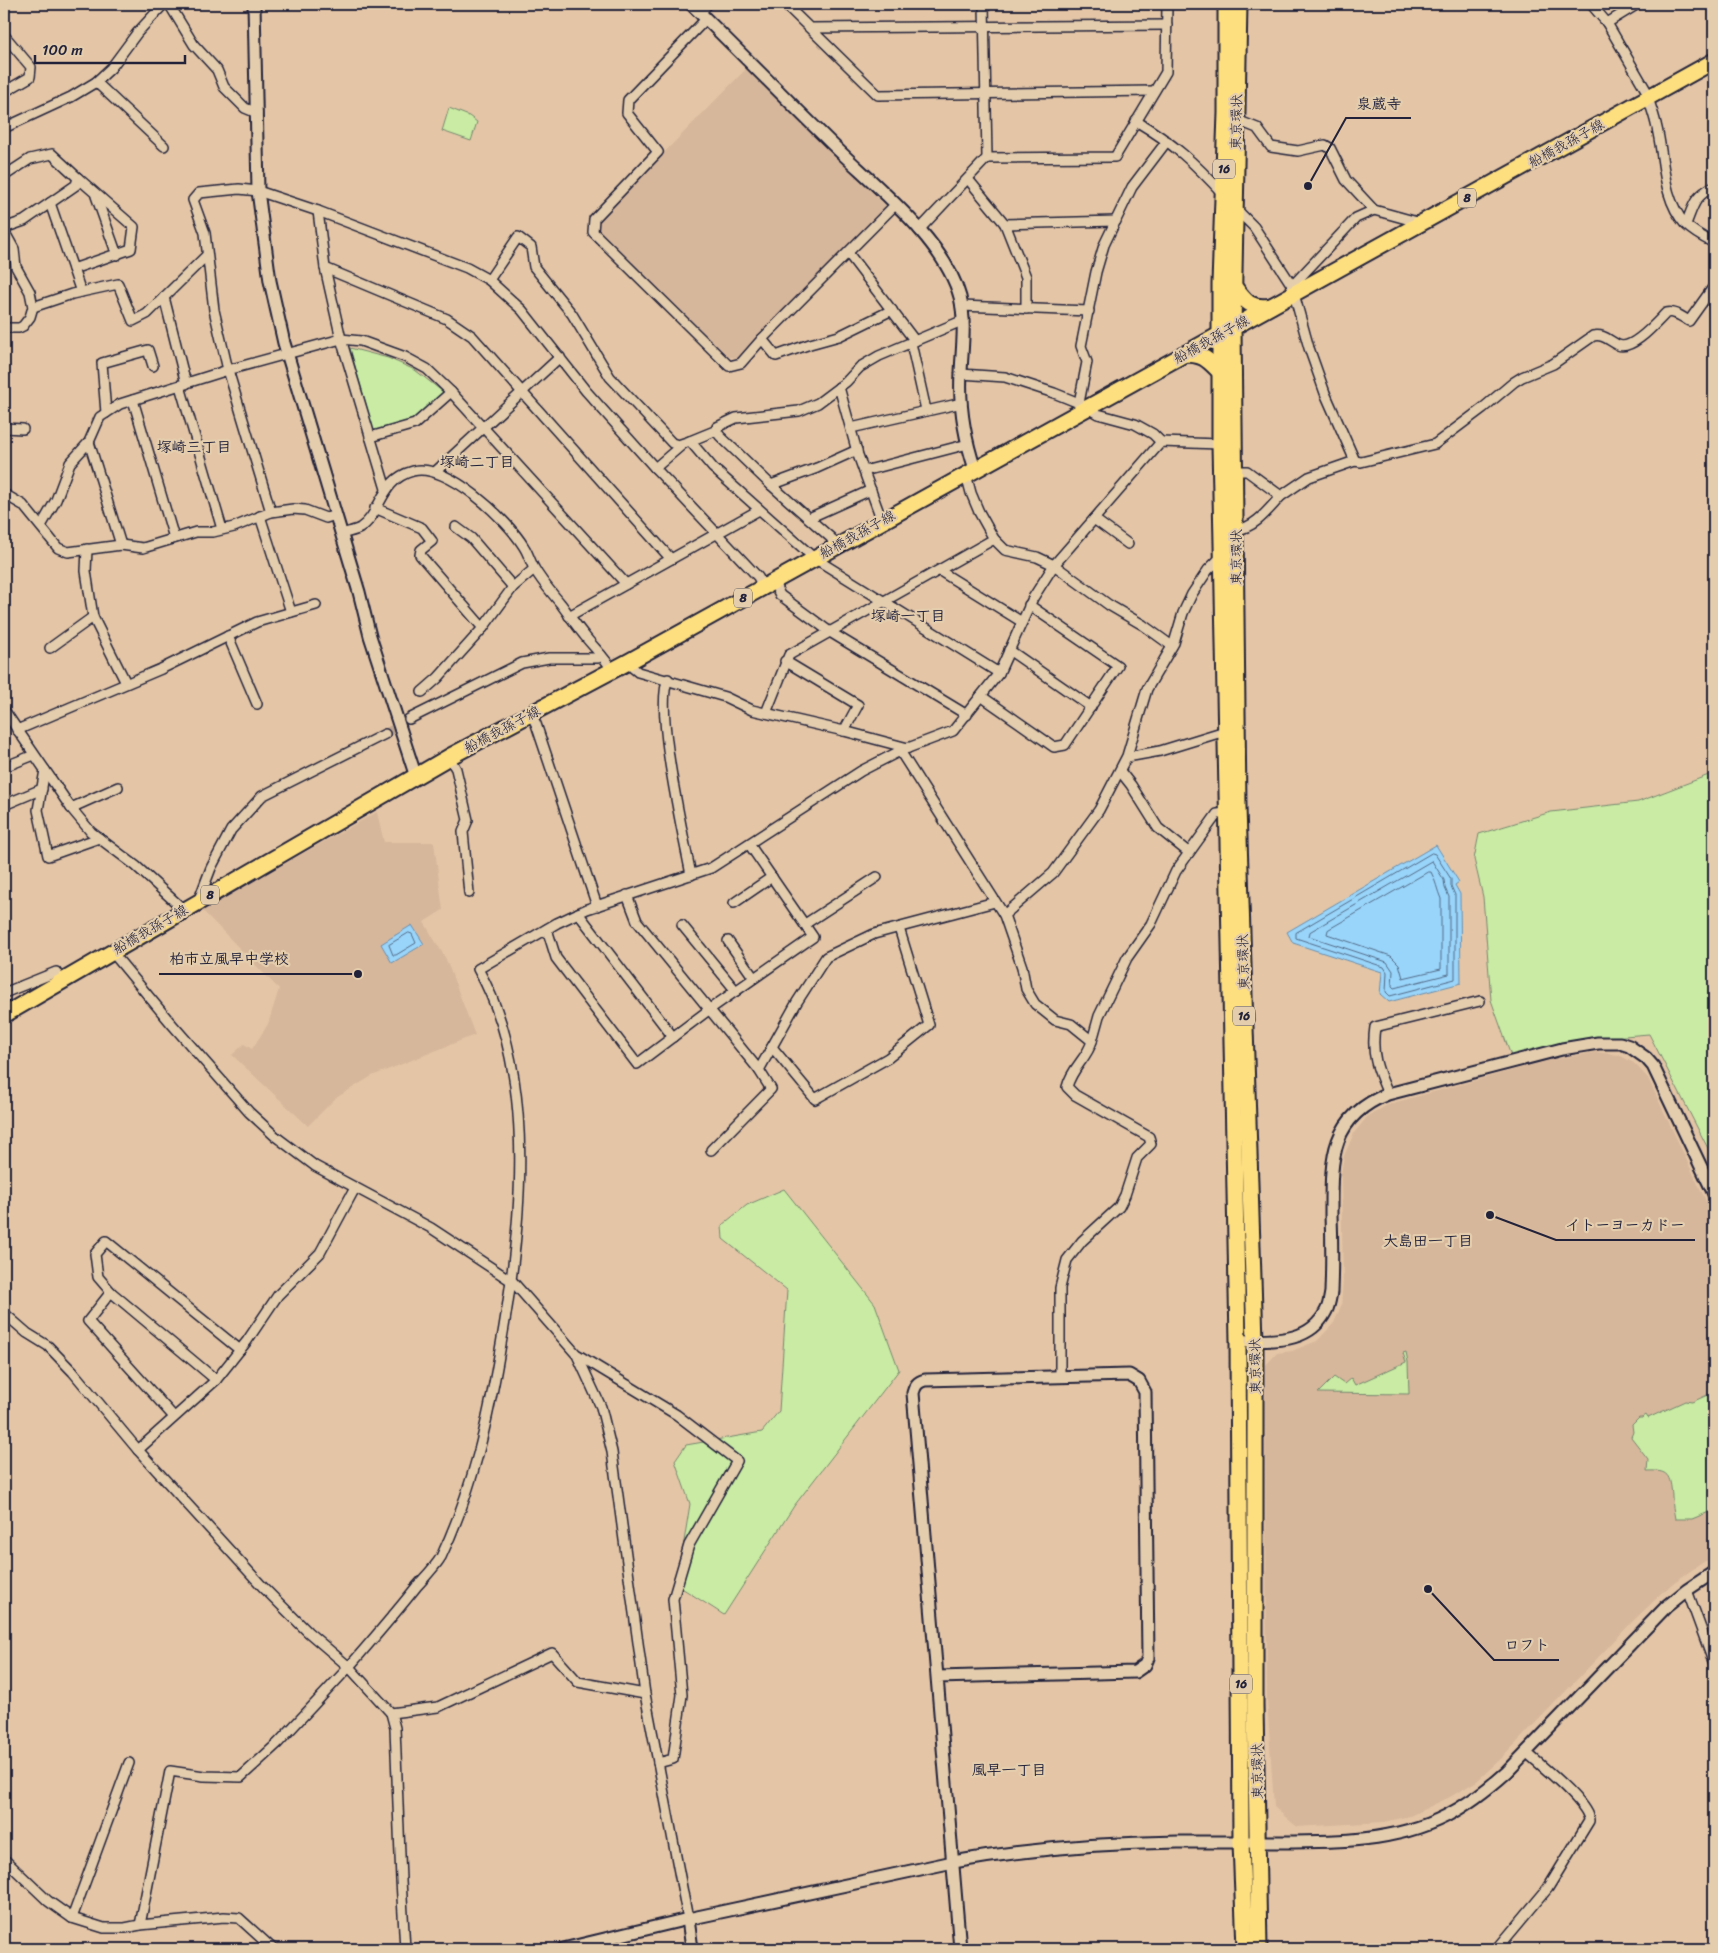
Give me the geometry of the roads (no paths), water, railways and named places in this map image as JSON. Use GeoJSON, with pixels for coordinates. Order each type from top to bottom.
{"type":"FeatureCollection","features":[{"type":"Feature","properties":{"kind":"main road","name":"東京環状"},"geometry":{"type":"LineString","coordinates":[[1226,4],[1229,201],[1233,285],[1221,373],[1220,444],[1238,1341],[1241,1842],[1245,1949]]}},
{"type":"Feature","properties":{"kind":"main road","name":"東京環状"},"geometry":{"type":"LineString","coordinates":[[1239,4],[1236,120],[1220,284],[1226,330],[1235,471],[1238,807],[1255,1341],[1259,1949]]}},
{"type":"Feature","properties":{"kind":"main road","name":"船橋我孫子線"},"geometry":{"type":"LineString","coordinates":[[4,1014],[449,757],[630,661],[882,521],[970,472],[1082,405],[1183,354],[1271,306],[1294,291],[1714,61]]}},
{"type":"Feature","properties":{"kind":"main road"},"geometry":{"type":"LineString","coordinates":[[1233,285],[1254,306],[1262,308],[1271,306]]}},
{"type":"Feature","properties":{"kind":"main road"},"geometry":{"type":"LineString","coordinates":[[1183,354],[1198,354],[1205,357],[1221,373]]}},
{"type":"Feature","properties":{"kind":"street"},"geometry":{"type":"LineString","coordinates":[[5,126],[71,97],[96,82],[111,68],[137,33],[164,4]]}},
{"type":"Feature","properties":{"kind":"street"},"geometry":{"type":"LineString","coordinates":[[169,4],[194,45],[216,70],[224,87],[245,108],[257,113]]}},
{"type":"Feature","properties":{"kind":"street"},"geometry":{"type":"LineString","coordinates":[[254,4],[258,191],[270,281],[287,354],[342,534],[370,636],[416,777]]}},
{"type":"Feature","properties":{"kind":"street"},"geometry":{"type":"LineString","coordinates":[[691,4],[895,205],[919,230],[944,262],[952,278],[964,320],[961,374],[962,403],[968,444],[971,493],[994,539],[1006,550],[1037,557],[1054,565],[1109,605],[1143,625],[1172,646]]}},
{"type":"Feature","properties":{"kind":"street"},"geometry":{"type":"LineString","coordinates":[[708,4],[703,16],[628,100],[627,113],[658,152],[594,219],[593,232],[729,366],[741,363],[762,339],[895,205]]}},
{"type":"Feature","properties":{"kind":"street"},"geometry":{"type":"LineString","coordinates":[[786,4],[878,95],[1154,91]]}},
{"type":"Feature","properties":{"kind":"street"},"geometry":{"type":"LineString","coordinates":[[919,230],[987,158],[984,4]]}},
{"type":"Feature","properties":{"kind":"street"},"geometry":{"type":"LineString","coordinates":[[987,158],[1115,157],[1166,72],[1167,4]]}},
{"type":"Feature","properties":{"kind":"street"},"geometry":{"type":"LineString","coordinates":[[1591,4],[1606,23],[1649,98],[1657,125],[1672,204],[1686,224],[1700,236],[1714,243]]}},
{"type":"Feature","properties":{"kind":"street"},"geometry":{"type":"LineString","coordinates":[[1606,23],[1638,4]]}},
{"type":"Feature","properties":{"kind":"street"},"geometry":{"type":"LineString","coordinates":[[811,28],[1167,25]]}},
{"type":"Feature","properties":{"kind":"street"},"geometry":{"type":"LineString","coordinates":[[4,35],[31,67],[30,77],[4,92]]}},
{"type":"Feature","properties":{"kind":"street"},"geometry":{"type":"LineString","coordinates":[[96,82],[164,146]]}},
{"type":"Feature","properties":{"kind":"street"},"geometry":{"type":"LineString","coordinates":[[1236,120],[1257,128],[1271,147],[1298,151],[1325,145],[1330,148],[1346,180],[1374,210],[1421,223]]}},
{"type":"Feature","properties":{"kind":"street"},"geometry":{"type":"LineString","coordinates":[[1136,121],[1167,141],[1200,169],[1254,227],[1294,291],[1309,348],[1355,461]]}},
{"type":"Feature","properties":{"kind":"street"},"geometry":{"type":"LineString","coordinates":[[1082,405],[1086,362],[1081,346],[1096,272],[1104,245],[1132,187],[1167,141]]}},
{"type":"Feature","properties":{"kind":"street"},"geometry":{"type":"LineString","coordinates":[[4,176],[30,160],[52,154],[134,227],[131,250],[73,269]]}},
{"type":"Feature","properties":{"kind":"street"},"geometry":{"type":"LineString","coordinates":[[4,328],[19,328],[23,326],[30,317],[33,306],[30,292],[16,267],[14,249],[4,229],[24,221],[76,185],[78,178]]}},
{"type":"Feature","properties":{"kind":"street"},"geometry":{"type":"LineString","coordinates":[[968,179],[1005,224],[1026,277],[1026,309]]}},
{"type":"Feature","properties":{"kind":"street"},"geometry":{"type":"LineString","coordinates":[[1686,224],[1697,198],[1701,193],[1714,186]]}},
{"type":"Feature","properties":{"kind":"street"},"geometry":{"type":"LineString","coordinates":[[271,512],[228,370],[214,310],[205,233],[193,200],[199,193],[239,189],[258,191],[318,211],[467,268],[489,280],[522,310],[586,391],[655,468],[758,577],[830,632],[967,715]]}},
{"type":"Feature","properties":{"kind":"street"},"geometry":{"type":"LineString","coordinates":[[95,193],[116,255]]}},
{"type":"Feature","properties":{"kind":"street"},"geometry":{"type":"LineString","coordinates":[[50,203],[81,292]]}},
{"type":"Feature","properties":{"kind":"street"},"geometry":{"type":"LineString","coordinates":[[1294,291],[1356,218],[1374,210]]}},
{"type":"Feature","properties":{"kind":"street"},"geometry":{"type":"LineString","coordinates":[[318,211],[325,268],[341,339],[386,489]]}},
{"type":"Feature","properties":{"kind":"street"},"geometry":{"type":"LineString","coordinates":[[1005,224],[1116,220]]}},
{"type":"Feature","properties":{"kind":"street"},"geometry":{"type":"LineString","coordinates":[[489,280],[518,237],[530,247],[533,253],[532,263],[536,270],[572,314],[612,380],[672,443],[678,445],[717,430],[717,427],[736,418],[799,410],[818,403],[839,388],[860,367],[879,356],[964,320]]}},
{"type":"Feature","properties":{"kind":"street"},"geometry":{"type":"LineString","coordinates":[[848,253],[892,310],[913,342],[926,410]]}},
{"type":"Feature","properties":{"kind":"street"},"geometry":{"type":"LineString","coordinates":[[33,306],[81,292],[118,284],[133,321],[147,314],[207,255]]}},
{"type":"Feature","properties":{"kind":"street"},"geometry":{"type":"LineString","coordinates":[[325,268],[447,319],[481,345],[671,559]]}},
{"type":"Feature","properties":{"kind":"street"},"geometry":{"type":"LineString","coordinates":[[1236,530],[1246,529],[1262,516],[1280,496],[1309,477],[1355,461],[1361,462],[1435,444],[1514,382],[1553,364],[1592,336],[1600,335],[1620,346],[1627,346],[1636,342],[1666,313],[1671,312],[1689,321],[1714,286]]}},
{"type":"Feature","properties":{"kind":"street"},"geometry":{"type":"LineString","coordinates":[[164,296],[183,385],[222,529]]}},
{"type":"Feature","properties":{"kind":"street"},"geometry":{"type":"LineString","coordinates":[[961,306],[1089,311]]}},
{"type":"Feature","properties":{"kind":"street"},"geometry":{"type":"LineString","coordinates":[[762,339],[776,356],[838,336],[892,310]]}},
{"type":"Feature","properties":{"kind":"street"},"geometry":{"type":"LineString","coordinates":[[41,526],[56,500],[70,463],[89,442],[100,417],[120,404],[228,370],[341,339],[361,341],[405,356],[426,369],[451,392],[626,584]]}},
{"type":"Feature","properties":{"kind":"street"},"geometry":{"type":"LineString","coordinates":[[106,413],[102,363],[148,350],[153,366]]}},
{"type":"Feature","properties":{"kind":"street"},"geometry":{"type":"LineString","coordinates":[[435,472],[560,357]]}},
{"type":"Feature","properties":{"kind":"street"},"geometry":{"type":"LineString","coordinates":[[961,374],[1005,377],[1054,393],[1098,414],[1135,424],[1153,434],[1161,442],[1220,444]]}},
{"type":"Feature","properties":{"kind":"street"},"geometry":{"type":"LineString","coordinates":[[839,388],[857,450],[882,521]]}},
{"type":"Feature","properties":{"kind":"street"},"geometry":{"type":"LineString","coordinates":[[370,437],[415,424],[451,392]]}},
{"type":"Feature","properties":{"kind":"street"},"geometry":{"type":"LineString","coordinates":[[133,400],[174,538]]}},
{"type":"Feature","properties":{"kind":"street"},"geometry":{"type":"LineString","coordinates":[[851,428],[962,403]]}},
{"type":"Feature","properties":{"kind":"street"},"geometry":{"type":"LineString","coordinates":[[4,428],[23,429]]}},
{"type":"Feature","properties":{"kind":"street"},"geometry":{"type":"LineString","coordinates":[[717,430],[720,436],[831,538],[836,546]]}},
{"type":"Feature","properties":{"kind":"street"},"geometry":{"type":"LineString","coordinates":[[89,442],[121,545]]}},
{"type":"Feature","properties":{"kind":"street"},"geometry":{"type":"LineString","coordinates":[[655,468],[686,442]]}},
{"type":"Feature","properties":{"kind":"street"},"geometry":{"type":"LineString","coordinates":[[686,442],[814,558],[999,673]]}},
{"type":"Feature","properties":{"kind":"street"},"geometry":{"type":"LineString","coordinates":[[140,1925],[170,1771],[204,1776],[241,1777],[278,1743],[349,1667],[440,1559],[465,1500],[491,1406],[512,1282],[519,1199],[518,1114],[512,1065],[498,1010],[478,969],[547,929],[578,914],[627,895],[711,868],[861,771],[904,749],[953,731],[999,673],[1029,605],[1054,565],[1161,442]]}},
{"type":"Feature","properties":{"kind":"street"},"geometry":{"type":"LineString","coordinates":[[864,471],[968,444]]}},
{"type":"Feature","properties":{"kind":"street"},"geometry":{"type":"LineString","coordinates":[[771,484],[817,468],[857,450]]}},
{"type":"Feature","properties":{"kind":"street"},"geometry":{"type":"LineString","coordinates":[[342,534],[360,528],[369,519],[386,489],[393,481],[412,471],[426,470],[435,472],[472,492],[511,530],[524,547],[534,569],[612,670]]}},
{"type":"Feature","properties":{"kind":"street"},"geometry":{"type":"LineString","coordinates":[[1235,471],[1247,471],[1280,496]]}},
{"type":"Feature","properties":{"kind":"street"},"geometry":{"type":"LineString","coordinates":[[809,518],[871,490]]}},
{"type":"Feature","properties":{"kind":"street"},"geometry":{"type":"LineString","coordinates":[[4,494],[23,505],[58,548],[68,552],[121,545],[142,548],[196,532],[213,532],[271,512],[293,509],[305,510],[326,518],[336,515]]}},
{"type":"Feature","properties":{"kind":"street"},"geometry":{"type":"LineString","coordinates":[[375,508],[422,528],[432,541],[421,550],[420,555],[483,628]]}},
{"type":"Feature","properties":{"kind":"street"},"geometry":{"type":"LineString","coordinates":[[569,616],[759,510]]}},
{"type":"Feature","properties":{"kind":"street"},"geometry":{"type":"LineString","coordinates":[[260,516],[291,612]]}},
{"type":"Feature","properties":{"kind":"street"},"geometry":{"type":"LineString","coordinates":[[1094,520],[1128,544]]}},
{"type":"Feature","properties":{"kind":"street"},"geometry":{"type":"LineString","coordinates":[[456,527],[471,538],[513,587]]}},
{"type":"Feature","properties":{"kind":"street"},"geometry":{"type":"LineString","coordinates":[[766,712],[789,655],[994,539]]}},
{"type":"Feature","properties":{"kind":"street"},"geometry":{"type":"LineString","coordinates":[[88,549],[86,571],[93,617],[126,683]]}},
{"type":"Feature","properties":{"kind":"street"},"geometry":{"type":"LineString","coordinates":[[1004,915],[1053,873],[1063,862],[1099,810],[1127,757],[1147,689],[1172,646],[1183,613],[1192,594],[1208,570],[1222,556]]}},
{"type":"Feature","properties":{"kind":"street"},"geometry":{"type":"LineString","coordinates":[[422,692],[438,678],[483,628],[513,587],[534,569]]}},
{"type":"Feature","properties":{"kind":"street"},"geometry":{"type":"LineString","coordinates":[[940,571],[1022,622]]}},
{"type":"Feature","properties":{"kind":"street"},"geometry":{"type":"LineString","coordinates":[[17,730],[161,668],[257,622],[316,605]]}},
{"type":"Feature","properties":{"kind":"street"},"geometry":{"type":"LineString","coordinates":[[982,696],[1054,747],[1065,745],[1118,666],[1029,605]]}},
{"type":"Feature","properties":{"kind":"street"},"geometry":{"type":"LineString","coordinates":[[50,648],[93,617]]}},
{"type":"Feature","properties":{"kind":"street"},"geometry":{"type":"LineString","coordinates":[[228,636],[257,704]]}},
{"type":"Feature","properties":{"kind":"street"},"geometry":{"type":"LineString","coordinates":[[1009,650],[1090,707]]}},
{"type":"Feature","properties":{"kind":"street"},"geometry":{"type":"LineString","coordinates":[[409,720],[522,663],[549,658],[598,658],[601,655]]}},
{"type":"Feature","properties":{"kind":"street"},"geometry":{"type":"LineString","coordinates":[[630,661],[633,668],[638,672],[668,679],[725,697],[752,710],[844,731],[904,749],[1004,915],[1022,967],[1026,989],[1035,1004],[1055,1020],[1071,1024],[1092,1041]]}},
{"type":"Feature","properties":{"kind":"street"},"geometry":{"type":"LineString","coordinates":[[785,661],[858,705],[844,731]]}},
{"type":"Feature","properties":{"kind":"street"},"geometry":{"type":"LineString","coordinates":[[668,679],[664,687],[666,737],[691,875]]}},
{"type":"Feature","properties":{"kind":"street"},"geometry":{"type":"LineString","coordinates":[[4,710],[7,721],[17,730],[91,832],[136,866],[184,910]]}},
{"type":"Feature","properties":{"kind":"street"},"geometry":{"type":"LineString","coordinates":[[531,714],[597,906]]}},
{"type":"Feature","properties":{"kind":"street"},"geometry":{"type":"LineString","coordinates":[[1127,757],[1160,751],[1225,731]]}},
{"type":"Feature","properties":{"kind":"street"},"geometry":{"type":"LineString","coordinates":[[198,902],[211,868],[231,830],[262,796],[385,734]]}},
{"type":"Feature","properties":{"kind":"street"},"geometry":{"type":"LineString","coordinates":[[4,766],[34,754]]}},
{"type":"Feature","properties":{"kind":"street"},"geometry":{"type":"LineString","coordinates":[[449,757],[456,770],[468,820],[462,832],[469,893]]}},
{"type":"Feature","properties":{"kind":"street"},"geometry":{"type":"LineString","coordinates":[[45,770],[38,810],[48,856],[99,838]]}},
{"type":"Feature","properties":{"kind":"street"},"geometry":{"type":"LineString","coordinates":[[1120,771],[1158,828],[1188,852]]}},
{"type":"Feature","properties":{"kind":"street"},"geometry":{"type":"LineString","coordinates":[[72,808],[118,787]]}},
{"type":"Feature","properties":{"kind":"street"},"geometry":{"type":"LineString","coordinates":[[4,805],[42,789]]}},
{"type":"Feature","properties":{"kind":"street"},"geometry":{"type":"LineString","coordinates":[[1060,1377],[1060,1288],[1067,1260],[1082,1241],[1119,1207],[1137,1158],[1151,1144],[1149,1137],[1074,1095],[1067,1087],[1069,1078],[1076,1065],[1089,1052],[1099,1016],[1114,987],[1117,975],[1151,924],[1176,871],[1217,814],[1228,813]]}},
{"type":"Feature","properties":{"kind":"street"},"geometry":{"type":"LineString","coordinates":[[547,929],[556,958],[637,1064],[710,1009],[813,937],[749,844]]}},
{"type":"Feature","properties":{"kind":"street"},"geometry":{"type":"LineString","coordinates":[[734,903],[772,877]]}},
{"type":"Feature","properties":{"kind":"street"},"geometry":{"type":"LineString","coordinates":[[804,924],[877,877]]}},
{"type":"Feature","properties":{"kind":"street"},"geometry":{"type":"LineString","coordinates":[[627,895],[637,921],[759,1070],[771,1088],[711,1150]]}},
{"type":"Feature","properties":{"kind":"street"},"geometry":{"type":"LineString","coordinates":[[759,1070],[797,1002],[826,957],[874,934],[995,902]]}},
{"type":"Feature","properties":{"kind":"street"},"geometry":{"type":"LineString","coordinates":[[578,914],[673,1037]]}},
{"type":"Feature","properties":{"kind":"street"},"geometry":{"type":"LineString","coordinates":[[682,924],[736,991]]}},
{"type":"Feature","properties":{"kind":"street"},"geometry":{"type":"LineString","coordinates":[[772,1047],[815,1099],[888,1058],[929,1025],[899,928]]}},
{"type":"Feature","properties":{"kind":"street"},"geometry":{"type":"LineString","coordinates":[[728,941],[754,978]]}},
{"type":"Feature","properties":{"kind":"street"},"geometry":{"type":"LineString","coordinates":[[112,952],[249,1112],[274,1136],[315,1166],[431,1228],[512,1282],[578,1354],[677,1415],[736,1461],[689,1545],[673,1599],[682,1695],[673,1759],[658,1763]]}},
{"type":"Feature","properties":{"kind":"street"},"geometry":{"type":"LineString","coordinates":[[4,992],[56,972],[61,981]]}},
{"type":"Feature","properties":{"kind":"street"},"geometry":{"type":"LineString","coordinates":[[1388,1094],[1377,1069],[1373,1052],[1375,1027],[1480,1001]]}},
{"type":"Feature","properties":{"kind":"street"},"geometry":{"type":"LineString","coordinates":[[1238,1341],[1286,1340],[1303,1336],[1318,1323],[1327,1310],[1331,1292],[1331,1171],[1334,1150],[1348,1121],[1369,1103],[1388,1094],[1562,1049],[1598,1043],[1620,1043],[1638,1052],[1653,1066],[1714,1194]]}},
{"type":"Feature","properties":{"kind":"street"},"geometry":{"type":"LineString","coordinates":[[138,1450],[216,1380],[240,1350],[278,1295],[320,1252],[355,1188]]}},
{"type":"Feature","properties":{"kind":"street"},"geometry":{"type":"LineString","coordinates":[[216,1380],[111,1292],[98,1277],[95,1254],[106,1241],[240,1350]]}},
{"type":"Feature","properties":{"kind":"street"},"geometry":{"type":"LineString","coordinates":[[111,1292],[88,1321],[174,1417]]}},
{"type":"Feature","properties":{"kind":"street"},"geometry":{"type":"LineString","coordinates":[[4,1313],[27,1333],[48,1346],[73,1372],[138,1450],[262,1586],[308,1632],[349,1667],[391,1713],[397,1741],[405,1949]]}},
{"type":"Feature","properties":{"kind":"street"},"geometry":{"type":"LineString","coordinates":[[578,1354],[601,1407],[612,1452],[645,1694],[688,1918],[692,1949]]}},
{"type":"Feature","properties":{"kind":"street"},"geometry":{"type":"LineString","coordinates":[[936,1677],[1135,1672],[1145,1665],[1148,1658],[1145,1392],[1139,1381],[1129,1375],[925,1380],[914,1388],[936,1677],[960,1949]]}},
{"type":"Feature","properties":{"kind":"street"},"geometry":{"type":"LineString","coordinates":[[563,1949],[688,1918],[997,1854],[1092,1845],[1360,1840],[1411,1829],[1444,1817],[1488,1789],[1653,1620],[1687,1590],[1714,1572]]}},
{"type":"Feature","properties":{"kind":"street"},"geometry":{"type":"LineString","coordinates":[[1687,1590],[1714,1664]]}},
{"type":"Feature","properties":{"kind":"street"},"geometry":{"type":"LineString","coordinates":[[391,1713],[438,1707],[552,1653],[578,1682],[645,1694]]}},
{"type":"Feature","properties":{"kind":"street"},"geometry":{"type":"LineString","coordinates":[[1502,1947],[1548,1888],[1589,1821],[1583,1804],[1526,1752]]}},
{"type":"Feature","properties":{"kind":"street"},"geometry":{"type":"LineString","coordinates":[[72,1918],[130,1763]]}},
{"type":"Feature","properties":{"kind":"street"},"geometry":{"type":"LineString","coordinates":[[4,1859],[48,1902],[72,1918],[104,1928],[125,1928],[224,1916],[239,1918],[273,1949]]}},
{"type":"Feature","properties":{"kind":"water"},"geometry":{"type":"Polygon","coordinates":[[[1436,845],[1459,882],[1455,885],[1460,894],[1461,983],[1389,1002],[1380,994],[1382,972],[1293,943],[1287,932],[1436,845]]]}},
{"type":"Feature","properties":{"kind":"water"},"geometry":{"type":"Polygon","coordinates":[[[412,925],[424,944],[392,963],[381,944],[412,925]]]}},
{"type":"Feature","properties":{"kind":"tunnel"},"geometry":{"type":"LineString","coordinates":[[385,734],[409,719]]}},
{"type":"Feature","properties":{"kind":"place","name":"泉蔵寺"},"geometry":{"type":"Point","coordinates":[1308,186]}},
{"type":"Feature","properties":{"kind":"place","name":"柏市立風早中学校"},"geometry":{"type":"Point","coordinates":[358,974]}},
{"type":"Feature","properties":{"kind":"place","name":"イトーヨーカドー"},"geometry":{"type":"Point","coordinates":[1490,1215]}},
{"type":"Feature","properties":{"kind":"place","name":"ロフト"},"geometry":{"type":"Point","coordinates":[1428,1589]}},
{"type":"Feature","properties":{"kind":"district","name":"塚崎三丁目"},"geometry":{"type":"Point","coordinates":[194,447]}},
{"type":"Feature","properties":{"kind":"district","name":"塚崎二丁目"},"geometry":{"type":"Point","coordinates":[477,462]}},
{"type":"Feature","properties":{"kind":"district","name":"塚崎一丁目"},"geometry":{"type":"Point","coordinates":[908,616]}},
{"type":"Feature","properties":{"kind":"district","name":"大島田一丁目"},"geometry":{"type":"Point","coordinates":[1428,1241]}},
{"type":"Feature","properties":{"kind":"district","name":"風早一丁目"},"geometry":{"type":"Point","coordinates":[1009,1770]}}]}
